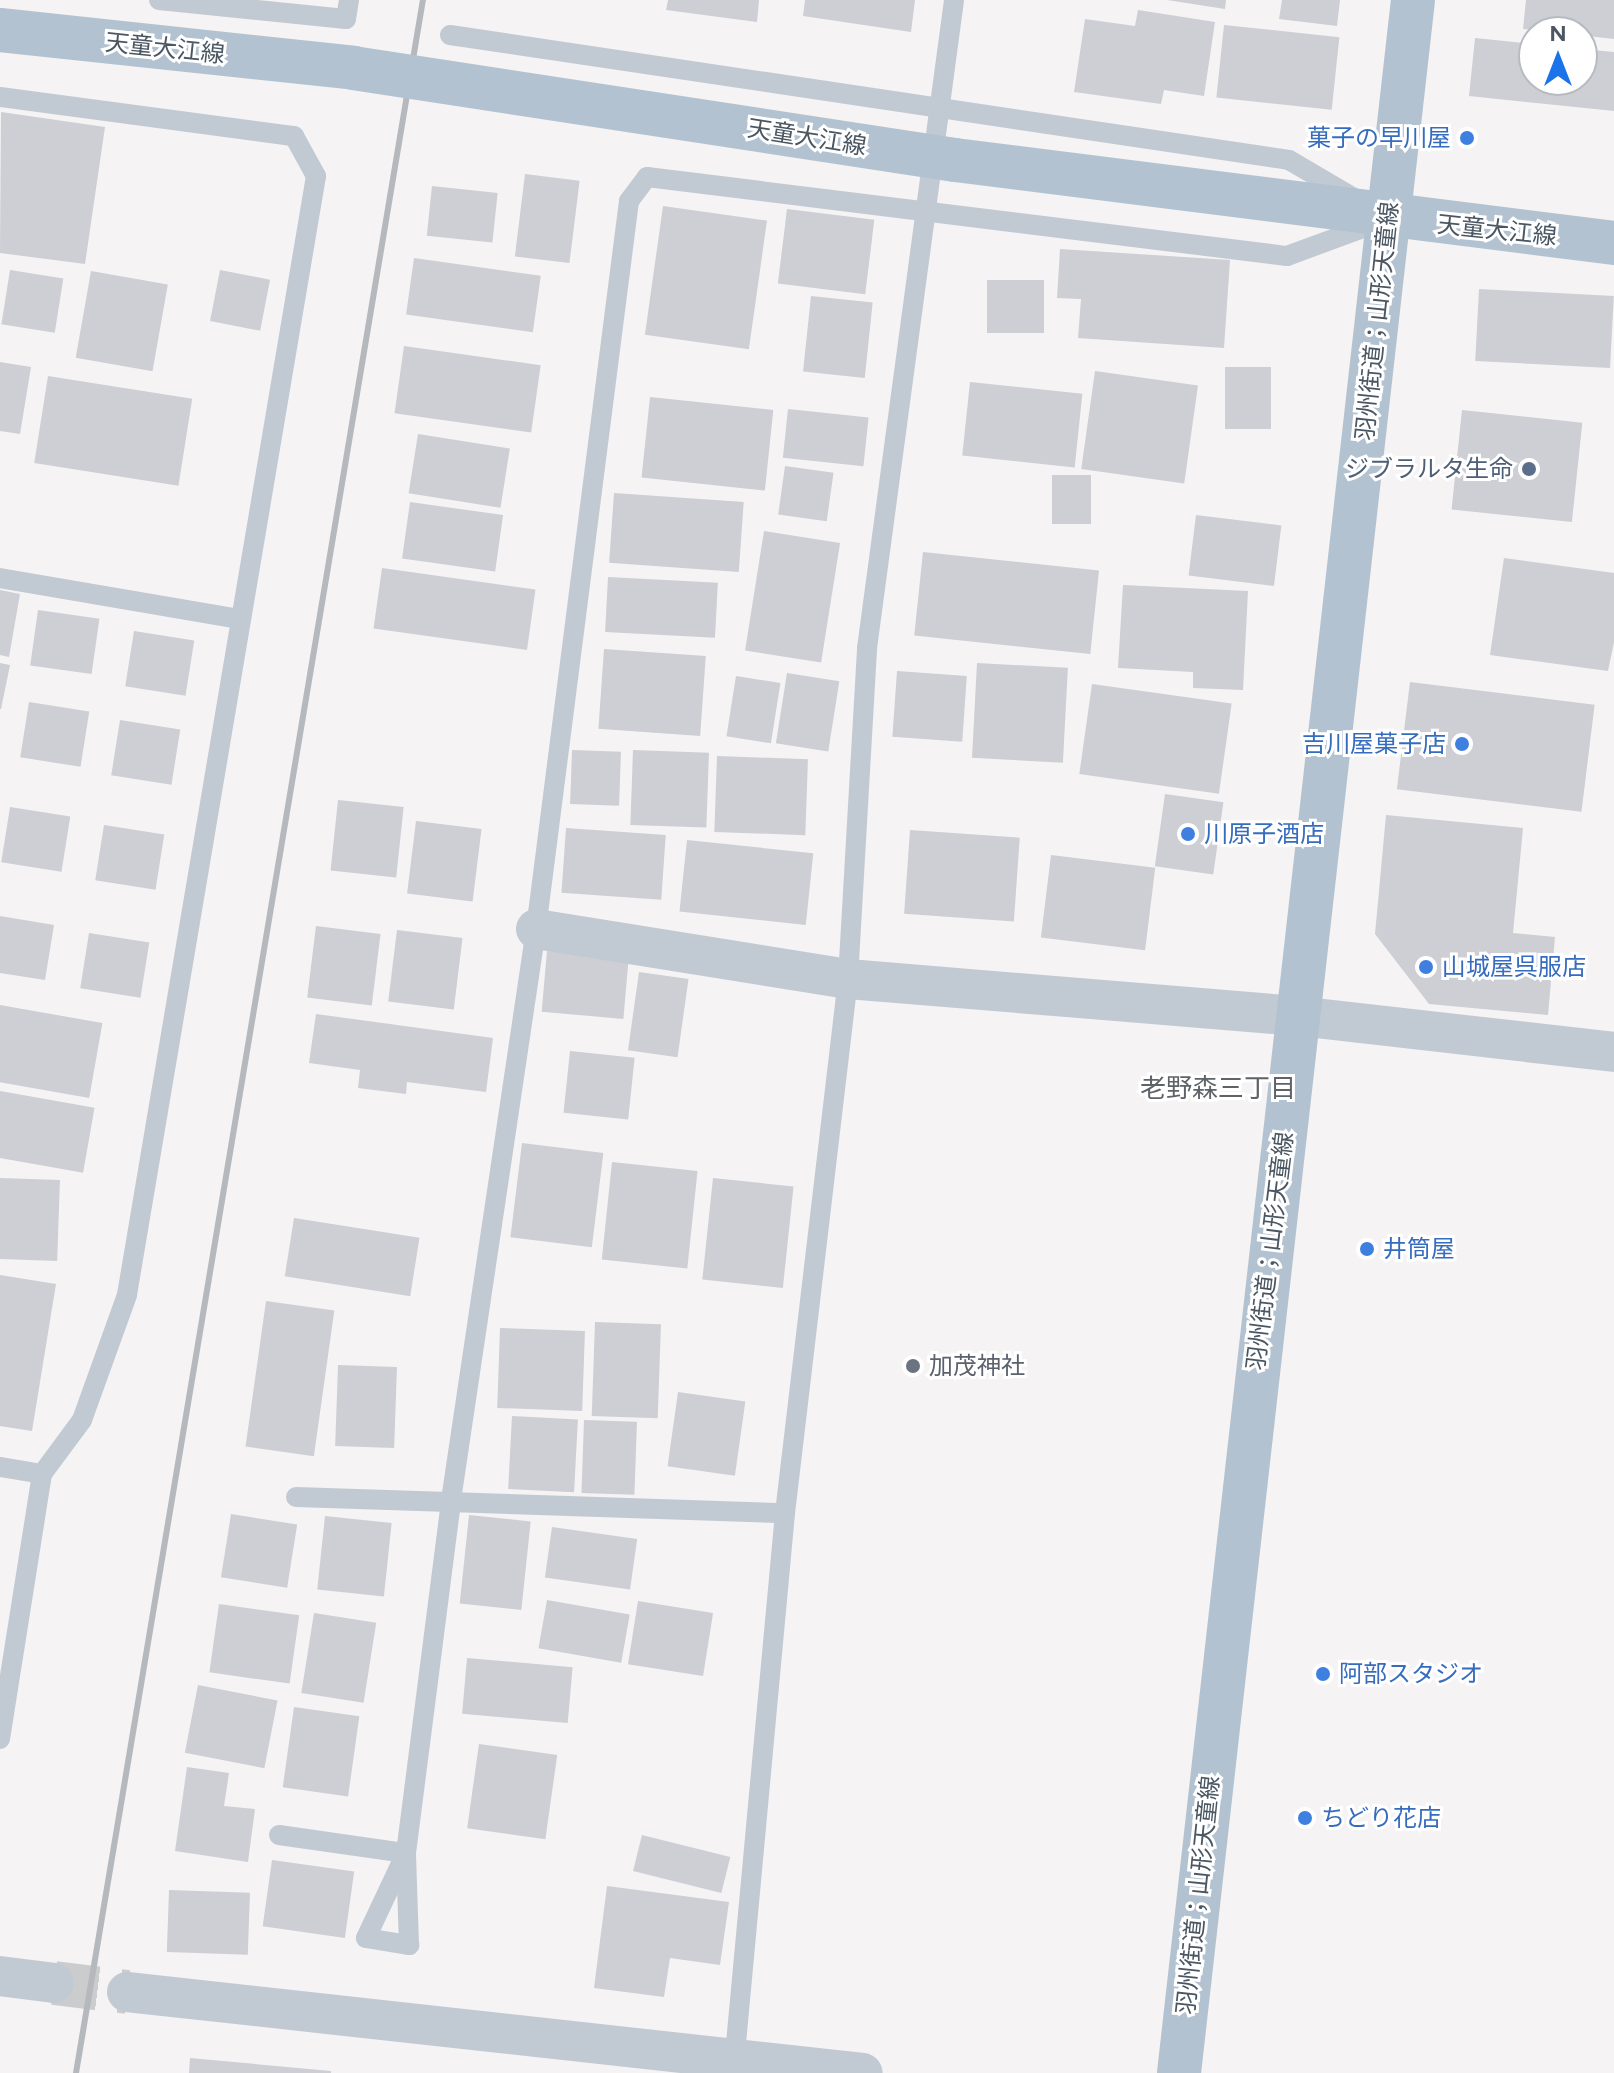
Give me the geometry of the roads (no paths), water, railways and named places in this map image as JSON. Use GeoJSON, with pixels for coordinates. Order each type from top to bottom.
{"type":"FeatureCollection","features":[{"type":"Feature","properties":{"kind":"main road","name":"羽州街道；山形天童線"},"geometry":{"type":"LineString","coordinates":[[1179,2073],[1413,0]]}},
{"type":"Feature","properties":{"kind":"main road","name":"天童大江線"},"geometry":{"type":"LineString","coordinates":[[0,30],[353,68],[955,160],[1389,218],[1614,243]]}},
{"type":"Feature","properties":{"kind":"street"},"geometry":{"type":"LineString","coordinates":[[536,929],[848,979],[1298,1016],[1614,1052]]}},
{"type":"Feature","properties":{"kind":"street"},"geometry":{"type":"LineString","coordinates":[[0,1976],[54,1983]]}},
{"type":"Feature","properties":{"kind":"street"},"geometry":{"type":"LineString","coordinates":[[127,1992],[733,2068],[863,2073]]}},
{"type":"Feature","properties":{"kind":"lane"},"geometry":{"type":"LineString","coordinates":[[159,0],[346,19],[349,0]]}},
{"type":"Feature","properties":{"kind":"lane"},"geometry":{"type":"LineString","coordinates":[[733,2068],[785,1513],[848,979],[867,648],[954,0]]}},
{"type":"Feature","properties":{"kind":"lane"},"geometry":{"type":"LineString","coordinates":[[450,35],[1289,160],[1389,218]]}},
{"type":"Feature","properties":{"kind":"lane"},"geometry":{"type":"LineString","coordinates":[[0,97],[294,136],[316,176],[127,1295],[82,1420],[42,1474],[0,1739]]}},
{"type":"Feature","properties":{"kind":"lane"},"geometry":{"type":"LineString","coordinates":[[279,1835],[406,1853],[451,1500],[536,929],[629,201],[647,177],[926,214],[1287,256],[1389,218]]}},
{"type":"Feature","properties":{"kind":"lane"},"geometry":{"type":"LineString","coordinates":[[0,578],[239,619]]}},
{"type":"Feature","properties":{"kind":"lane"},"geometry":{"type":"LineString","coordinates":[[0,1467],[42,1474]]}},
{"type":"Feature","properties":{"kind":"lane"},"geometry":{"type":"LineString","coordinates":[[296,1497],[785,1513]]}},
{"type":"Feature","properties":{"kind":"tunnel"},"geometry":{"type":"LineString","coordinates":[[54,1983],[127,1992]]}},
{"type":"Feature","properties":{"kind":"railway"},"geometry":{"type":"LineString","coordinates":[[76,2073],[423,0]]}},
{"type":"Feature","properties":{"kind":"place","name":"菓子の早川屋"},"geometry":{"type":"Point","coordinates":[1467,138]}},
{"type":"Feature","properties":{"kind":"place","name":"ジブラルタ生命"},"geometry":{"type":"Point","coordinates":[1529,469]}},
{"type":"Feature","properties":{"kind":"place","name":"吉川屋菓子店"},"geometry":{"type":"Point","coordinates":[1462,744]}},
{"type":"Feature","properties":{"kind":"place","name":"川原子酒店"},"geometry":{"type":"Point","coordinates":[1188,834]}},
{"type":"Feature","properties":{"kind":"place","name":"山城屋呉服店"},"geometry":{"type":"Point","coordinates":[1426,967]}},
{"type":"Feature","properties":{"kind":"place","name":"井筒屋"},"geometry":{"type":"Point","coordinates":[1367,1249]}},
{"type":"Feature","properties":{"kind":"place","name":"加茂神社"},"geometry":{"type":"Point","coordinates":[913,1366]}},
{"type":"Feature","properties":{"kind":"place","name":"阿部スタジオ"},"geometry":{"type":"Point","coordinates":[1323,1674]}},
{"type":"Feature","properties":{"kind":"place","name":"ちどり花店"},"geometry":{"type":"Point","coordinates":[1305,1818]}},
{"type":"Feature","properties":{"kind":"district","name":"老野森三丁目"},"geometry":{"type":"Point","coordinates":[1218,1089]}}]}
